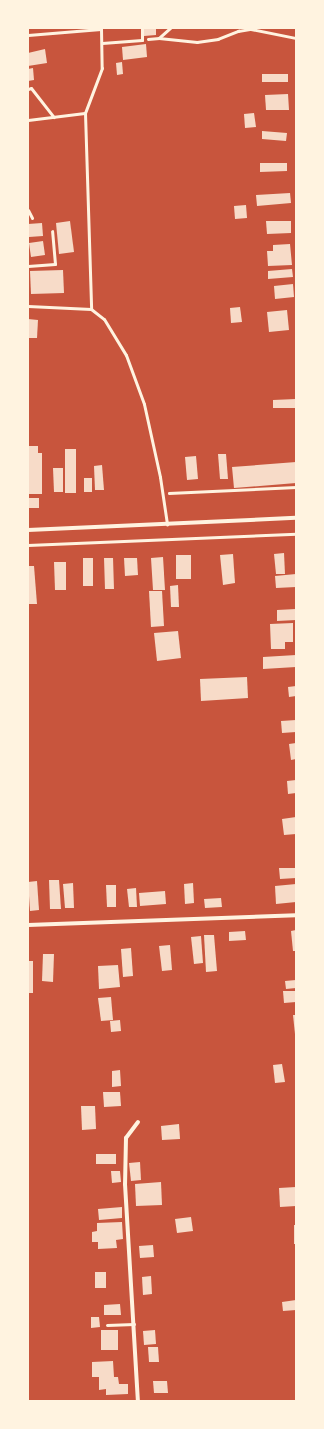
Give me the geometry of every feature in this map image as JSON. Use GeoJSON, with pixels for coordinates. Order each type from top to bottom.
{"type":"FeatureCollection","features":[{"type":"Feature","properties":{"kind":"street"},"geometry":{"type":"LineString","coordinates":[[28,530],[296,518]]}},
{"type":"Feature","properties":{"kind":"street"},"geometry":{"type":"LineString","coordinates":[[28,925],[296,915]]}},
{"type":"Feature","properties":{"kind":"street"},"geometry":{"type":"LineString","coordinates":[[138,1122],[126,1138],[125,1176],[138,1401]]}},
{"type":"Feature","properties":{"kind":"lane"},"geometry":{"type":"LineString","coordinates":[[102,43],[142,40],[142,28]]}},
{"type":"Feature","properties":{"kind":"lane"},"geometry":{"type":"LineString","coordinates":[[28,35],[101,29],[102,68],[85,113],[91,309]]}},
{"type":"Feature","properties":{"kind":"lane"},"geometry":{"type":"LineString","coordinates":[[28,89],[31,88],[54,117]]}},
{"type":"Feature","properties":{"kind":"lane"},"geometry":{"type":"LineString","coordinates":[[28,120],[85,113]]}},
{"type":"Feature","properties":{"kind":"lane"},"geometry":{"type":"LineString","coordinates":[[28,210],[32,218]]}},
{"type":"Feature","properties":{"kind":"lane"},"geometry":{"type":"LineString","coordinates":[[28,266],[55,264],[52,231]]}},
{"type":"Feature","properties":{"kind":"lane"},"geometry":{"type":"LineString","coordinates":[[28,306],[91,309],[104,319],[126,355],[144,404],[167,524]]}},
{"type":"Feature","properties":{"kind":"lane"},"geometry":{"type":"LineString","coordinates":[[107,1325],[134,1324]]}},
{"type":"Feature","properties":{"kind":"path"},"geometry":{"type":"LineString","coordinates":[[159,38],[170,28]]}},
{"type":"Feature","properties":{"kind":"path"},"geometry":{"type":"LineString","coordinates":[[142,40],[159,38],[196,42],[218,39],[238,31],[251,29],[296,38]]}},
{"type":"Feature","properties":{"kind":"path"},"geometry":{"type":"LineString","coordinates":[[162,493],[296,487]]}},
{"type":"Feature","properties":{"kind":"path"},"geometry":{"type":"LineString","coordinates":[[28,545],[296,534]]}},
{"type":"Feature","properties":{"kind":"building"},"geometry":{"type":"Polygon","coordinates":[[[144,28],[156,28],[156,35],[144,36],[144,28]]]}},
{"type":"Feature","properties":{"kind":"building"},"geometry":{"type":"Polygon","coordinates":[[[146,44],[147,57],[123,60],[122,47],[146,44]]]}},
{"type":"Feature","properties":{"kind":"building"},"geometry":{"type":"Polygon","coordinates":[[[45,49],[47,63],[28,66],[28,53],[45,49]]]}},
{"type":"Feature","properties":{"kind":"building"},"geometry":{"type":"Polygon","coordinates":[[[122,62],[123,74],[117,75],[116,63],[122,62]]]}},
{"type":"Feature","properties":{"kind":"building"},"geometry":{"type":"Polygon","coordinates":[[[33,68],[34,80],[28,81],[28,69],[33,68]]]}},
{"type":"Feature","properties":{"kind":"building"},"geometry":{"type":"Polygon","coordinates":[[[262,74],[288,74],[288,82],[262,82],[262,74]]]}},
{"type":"Feature","properties":{"kind":"building"},"geometry":{"type":"Polygon","coordinates":[[[288,94],[289,110],[266,110],[265,95],[288,94]]]}},
{"type":"Feature","properties":{"kind":"building"},"geometry":{"type":"Polygon","coordinates":[[[254,113],[256,127],[245,128],[244,114],[254,113]]]}},
{"type":"Feature","properties":{"kind":"building"},"geometry":{"type":"Polygon","coordinates":[[[262,131],[287,133],[286,141],[262,139],[262,131]]]}},
{"type":"Feature","properties":{"kind":"building"},"geometry":{"type":"Polygon","coordinates":[[[260,163],[287,163],[287,171],[260,172],[260,163]]]}},
{"type":"Feature","properties":{"kind":"building"},"geometry":{"type":"Polygon","coordinates":[[[290,193],[291,203],[257,206],[256,195],[290,193]]]}},
{"type":"Feature","properties":{"kind":"building"},"geometry":{"type":"Polygon","coordinates":[[[246,205],[247,218],[235,219],[234,206],[246,205]]]}},
{"type":"Feature","properties":{"kind":"building"},"geometry":{"type":"Polygon","coordinates":[[[70,221],[74,252],[59,254],[56,223],[70,221]]]}},
{"type":"Feature","properties":{"kind":"building"},"geometry":{"type":"Polygon","coordinates":[[[266,221],[291,221],[291,233],[267,234],[266,221]]]}},
{"type":"Feature","properties":{"kind":"building"},"geometry":{"type":"Polygon","coordinates":[[[42,223],[43,236],[29,237],[28,224],[42,223]]]}},
{"type":"Feature","properties":{"kind":"building"},"geometry":{"type":"Polygon","coordinates":[[[43,241],[45,255],[31,257],[29,243],[43,241]]]}},
{"type":"Feature","properties":{"kind":"building"},"geometry":{"type":"Polygon","coordinates":[[[290,244],[292,265],[268,266],[267,251],[273,251],[273,245],[290,244]]]}},
{"type":"Feature","properties":{"kind":"building"},"geometry":{"type":"Polygon","coordinates":[[[292,269],[293,277],[268,279],[268,271],[292,269]]]}},
{"type":"Feature","properties":{"kind":"building"},"geometry":{"type":"Polygon","coordinates":[[[63,270],[64,293],[31,294],[30,271],[63,270]]]}},
{"type":"Feature","properties":{"kind":"building"},"geometry":{"type":"Polygon","coordinates":[[[293,284],[294,297],[275,299],[274,286],[293,284]]]}},
{"type":"Feature","properties":{"kind":"building"},"geometry":{"type":"Polygon","coordinates":[[[240,307],[242,322],[231,323],[230,308],[240,307]]]}},
{"type":"Feature","properties":{"kind":"building"},"geometry":{"type":"Polygon","coordinates":[[[287,310],[289,330],[269,332],[267,312],[287,310]]]}},
{"type":"Feature","properties":{"kind":"building"},"geometry":{"type":"Polygon","coordinates":[[[28,319],[38,320],[37,338],[28,338],[28,319]]]}},
{"type":"Feature","properties":{"kind":"building"},"geometry":{"type":"Polygon","coordinates":[[[296,399],[296,408],[273,408],[273,400],[296,399]]]}},
{"type":"Feature","properties":{"kind":"building"},"geometry":{"type":"Polygon","coordinates":[[[28,446],[38,446],[38,453],[42,453],[42,494],[28,494],[28,446]]]}},
{"type":"Feature","properties":{"kind":"building"},"geometry":{"type":"Polygon","coordinates":[[[65,449],[76,449],[76,493],[65,493],[65,449]]]}},
{"type":"Feature","properties":{"kind":"building"},"geometry":{"type":"Polygon","coordinates":[[[218,454],[226,454],[228,479],[220,479],[218,454]]]}},
{"type":"Feature","properties":{"kind":"building"},"geometry":{"type":"Polygon","coordinates":[[[196,456],[198,479],[187,480],[185,457],[196,456]]]}},
{"type":"Feature","properties":{"kind":"building"},"geometry":{"type":"Polygon","coordinates":[[[296,462],[296,483],[234,488],[232,467],[296,462]]]}},
{"type":"Feature","properties":{"kind":"building"},"geometry":{"type":"Polygon","coordinates":[[[102,465],[104,490],[95,490],[94,466],[102,465]]]}},
{"type":"Feature","properties":{"kind":"building"},"geometry":{"type":"Polygon","coordinates":[[[53,468],[63,468],[63,492],[54,492],[53,468]]]}},
{"type":"Feature","properties":{"kind":"building"},"geometry":{"type":"Polygon","coordinates":[[[84,478],[92,478],[92,492],[84,492],[84,478]]]}},
{"type":"Feature","properties":{"kind":"building"},"geometry":{"type":"Polygon","coordinates":[[[28,498],[39,498],[39,508],[28,508],[28,498]]]}},
{"type":"Feature","properties":{"kind":"building"},"geometry":{"type":"Polygon","coordinates":[[[284,553],[285,574],[276,574],[274,554],[284,553]]]}},
{"type":"Feature","properties":{"kind":"building"},"geometry":{"type":"Polygon","coordinates":[[[233,554],[235,583],[223,585],[220,555],[233,554]]]}},
{"type":"Feature","properties":{"kind":"building"},"geometry":{"type":"Polygon","coordinates":[[[176,555],[191,555],[191,579],[176,579],[176,555]]]}},
{"type":"Feature","properties":{"kind":"building"},"geometry":{"type":"Polygon","coordinates":[[[163,557],[165,590],[153,590],[151,558],[163,557]]]}},
{"type":"Feature","properties":{"kind":"building"},"geometry":{"type":"Polygon","coordinates":[[[83,558],[93,558],[93,586],[83,586],[83,558]]]}},
{"type":"Feature","properties":{"kind":"building"},"geometry":{"type":"Polygon","coordinates":[[[104,558],[113,558],[114,589],[105,589],[104,558]]]}},
{"type":"Feature","properties":{"kind":"building"},"geometry":{"type":"Polygon","coordinates":[[[124,558],[137,558],[138,575],[125,576],[124,558]]]}},
{"type":"Feature","properties":{"kind":"building"},"geometry":{"type":"Polygon","coordinates":[[[54,562],[66,562],[66,590],[55,590],[54,562]]]}},
{"type":"Feature","properties":{"kind":"building"},"geometry":{"type":"Polygon","coordinates":[[[28,566],[34,566],[37,604],[28,604],[28,566]]]}},
{"type":"Feature","properties":{"kind":"building"},"geometry":{"type":"Polygon","coordinates":[[[296,574],[296,587],[276,588],[275,576],[296,574]]]}},
{"type":"Feature","properties":{"kind":"building"},"geometry":{"type":"Polygon","coordinates":[[[178,585],[179,607],[171,607],[170,586],[178,585]]]}},
{"type":"Feature","properties":{"kind":"building"},"geometry":{"type":"Polygon","coordinates":[[[149,591],[162,591],[164,626],[151,627],[149,591]]]}},
{"type":"Feature","properties":{"kind":"building"},"geometry":{"type":"Polygon","coordinates":[[[296,609],[296,620],[277,621],[277,610],[296,609]]]}},
{"type":"Feature","properties":{"kind":"building"},"geometry":{"type":"Polygon","coordinates":[[[293,623],[293,642],[285,642],[285,649],[271,649],[270,624],[293,623]]]}},
{"type":"Feature","properties":{"kind":"building"},"geometry":{"type":"Polygon","coordinates":[[[178,631],[181,658],[157,661],[154,633],[178,631]]]}},
{"type":"Feature","properties":{"kind":"building"},"geometry":{"type":"Polygon","coordinates":[[[296,655],[296,667],[263,669],[263,657],[296,655]]]}},
{"type":"Feature","properties":{"kind":"building"},"geometry":{"type":"Polygon","coordinates":[[[247,677],[248,698],[201,701],[200,679],[247,677]]]}},
{"type":"Feature","properties":{"kind":"building"},"geometry":{"type":"Polygon","coordinates":[[[296,686],[296,696],[289,697],[288,687],[296,686]]]}},
{"type":"Feature","properties":{"kind":"building"},"geometry":{"type":"Polygon","coordinates":[[[296,720],[296,732],[282,733],[281,721],[296,720]]]}},
{"type":"Feature","properties":{"kind":"building"},"geometry":{"type":"Polygon","coordinates":[[[296,743],[296,759],[291,760],[289,744],[296,743]]]}},
{"type":"Feature","properties":{"kind":"building"},"geometry":{"type":"Polygon","coordinates":[[[296,780],[296,793],[288,794],[287,781],[296,780]]]}},
{"type":"Feature","properties":{"kind":"building"},"geometry":{"type":"Polygon","coordinates":[[[296,817],[296,834],[284,835],[282,819],[296,817]]]}},
{"type":"Feature","properties":{"kind":"building"},"geometry":{"type":"Polygon","coordinates":[[[279,868],[296,868],[296,878],[280,879],[279,868]]]}},
{"type":"Feature","properties":{"kind":"building"},"geometry":{"type":"Polygon","coordinates":[[[49,880],[59,880],[61,909],[50,909],[49,880]]]}},
{"type":"Feature","properties":{"kind":"building"},"geometry":{"type":"Polygon","coordinates":[[[37,881],[39,910],[30,911],[28,882],[37,881]]]}},
{"type":"Feature","properties":{"kind":"building"},"geometry":{"type":"Polygon","coordinates":[[[73,883],[74,908],[65,908],[63,884],[73,883]]]}},
{"type":"Feature","properties":{"kind":"building"},"geometry":{"type":"Polygon","coordinates":[[[193,883],[194,903],[185,904],[184,884],[193,883]]]}},
{"type":"Feature","properties":{"kind":"building"},"geometry":{"type":"Polygon","coordinates":[[[296,884],[296,902],[276,904],[275,886],[296,884]]]}},
{"type":"Feature","properties":{"kind":"building"},"geometry":{"type":"Polygon","coordinates":[[[106,885],[116,885],[116,907],[107,907],[106,885]]]}},
{"type":"Feature","properties":{"kind":"building"},"geometry":{"type":"Polygon","coordinates":[[[136,888],[137,907],[129,907],[127,889],[136,888]]]}},
{"type":"Feature","properties":{"kind":"building"},"geometry":{"type":"Polygon","coordinates":[[[165,891],[166,904],[140,906],[139,893],[165,891]]]}},
{"type":"Feature","properties":{"kind":"building"},"geometry":{"type":"Polygon","coordinates":[[[221,898],[222,907],[205,908],[204,899],[221,898]]]}},
{"type":"Feature","properties":{"kind":"building"},"geometry":{"type":"Polygon","coordinates":[[[296,930],[296,951],[293,951],[291,931],[296,930]]]}},
{"type":"Feature","properties":{"kind":"building"},"geometry":{"type":"Polygon","coordinates":[[[245,931],[246,940],[229,941],[229,932],[245,931]]]}},
{"type":"Feature","properties":{"kind":"building"},"geometry":{"type":"Polygon","coordinates":[[[204,935],[214,935],[217,971],[206,972],[204,935]]]}},
{"type":"Feature","properties":{"kind":"building"},"geometry":{"type":"Polygon","coordinates":[[[201,936],[203,963],[194,964],[191,937],[201,936]]]}},
{"type":"Feature","properties":{"kind":"building"},"geometry":{"type":"Polygon","coordinates":[[[170,945],[172,970],[162,971],[159,946],[170,945]]]}},
{"type":"Feature","properties":{"kind":"building"},"geometry":{"type":"Polygon","coordinates":[[[131,948],[133,976],[123,977],[121,949],[131,948]]]}},
{"type":"Feature","properties":{"kind":"building"},"geometry":{"type":"Polygon","coordinates":[[[43,954],[54,954],[53,982],[42,981],[43,954]]]}},
{"type":"Feature","properties":{"kind":"building"},"geometry":{"type":"Polygon","coordinates":[[[28,961],[33,961],[33,993],[28,993],[28,961]]]}},
{"type":"Feature","properties":{"kind":"building"},"geometry":{"type":"Polygon","coordinates":[[[118,965],[120,987],[99,989],[98,966],[118,965]]]}},
{"type":"Feature","properties":{"kind":"building"},"geometry":{"type":"Polygon","coordinates":[[[296,980],[296,988],[286,989],[285,981],[296,980]]]}},
{"type":"Feature","properties":{"kind":"building"},"geometry":{"type":"Polygon","coordinates":[[[283,991],[296,991],[296,1002],[284,1003],[283,991]]]}},
{"type":"Feature","properties":{"kind":"building"},"geometry":{"type":"Polygon","coordinates":[[[111,997],[113,1020],[101,1021],[98,998],[111,997]]]}},
{"type":"Feature","properties":{"kind":"building"},"geometry":{"type":"Polygon","coordinates":[[[293,1015],[296,1015],[296,1034],[295,1034],[293,1015]]]}},
{"type":"Feature","properties":{"kind":"building"},"geometry":{"type":"Polygon","coordinates":[[[120,1020],[121,1031],[111,1032],[110,1021],[120,1020]]]}},
{"type":"Feature","properties":{"kind":"building"},"geometry":{"type":"Polygon","coordinates":[[[282,1064],[285,1082],[275,1083],[273,1065],[282,1064]]]}},
{"type":"Feature","properties":{"kind":"building"},"geometry":{"type":"Polygon","coordinates":[[[120,1070],[121,1086],[112,1087],[112,1071],[120,1070]]]}},
{"type":"Feature","properties":{"kind":"building"},"geometry":{"type":"Polygon","coordinates":[[[103,1092],[120,1092],[121,1106],[104,1107],[103,1092]]]}},
{"type":"Feature","properties":{"kind":"building"},"geometry":{"type":"Polygon","coordinates":[[[81,1106],[95,1106],[96,1129],[82,1130],[81,1106]]]}},
{"type":"Feature","properties":{"kind":"building"},"geometry":{"type":"Polygon","coordinates":[[[179,1124],[180,1139],[162,1140],[161,1126],[179,1124]]]}},
{"type":"Feature","properties":{"kind":"building"},"geometry":{"type":"Polygon","coordinates":[[[96,1154],[116,1154],[116,1164],[96,1164],[96,1154]]]}},
{"type":"Feature","properties":{"kind":"building"},"geometry":{"type":"Polygon","coordinates":[[[140,1162],[141,1180],[131,1181],[129,1163],[140,1162]]]}},
{"type":"Feature","properties":{"kind":"building"},"geometry":{"type":"Polygon","coordinates":[[[111,1171],[120,1171],[121,1182],[112,1183],[111,1171]]]}},
{"type":"Feature","properties":{"kind":"building"},"geometry":{"type":"Polygon","coordinates":[[[161,1182],[162,1205],[136,1206],[135,1184],[161,1182]]]}},
{"type":"Feature","properties":{"kind":"building"},"geometry":{"type":"Polygon","coordinates":[[[296,1187],[296,1206],[280,1207],[279,1188],[296,1187]]]}},
{"type":"Feature","properties":{"kind":"building"},"geometry":{"type":"Polygon","coordinates":[[[122,1207],[122,1218],[99,1220],[98,1209],[122,1207]]]}},
{"type":"Feature","properties":{"kind":"building"},"geometry":{"type":"Polygon","coordinates":[[[191,1217],[193,1231],[177,1233],[175,1219],[191,1217]]]}},
{"type":"Feature","properties":{"kind":"building"},"geometry":{"type":"Polygon","coordinates":[[[122,1222],[123,1239],[116,1240],[117,1248],[98,1249],[98,1242],[92,1242],[92,1232],[97,1231],[97,1223],[122,1222]]]}},
{"type":"Feature","properties":{"kind":"building"},"geometry":{"type":"Polygon","coordinates":[[[294,1225],[296,1225],[296,1244],[294,1244],[294,1225]]]}},
{"type":"Feature","properties":{"kind":"building"},"geometry":{"type":"Polygon","coordinates":[[[153,1245],[154,1257],[140,1258],[139,1246],[153,1245]]]}},
{"type":"Feature","properties":{"kind":"building"},"geometry":{"type":"Polygon","coordinates":[[[95,1272],[106,1272],[106,1288],[95,1288],[95,1272]]]}},
{"type":"Feature","properties":{"kind":"building"},"geometry":{"type":"Polygon","coordinates":[[[151,1276],[152,1294],[143,1295],[142,1277],[151,1276]]]}},
{"type":"Feature","properties":{"kind":"building"},"geometry":{"type":"Polygon","coordinates":[[[296,1300],[296,1310],[283,1311],[282,1302],[296,1300]]]}},
{"type":"Feature","properties":{"kind":"building"},"geometry":{"type":"Polygon","coordinates":[[[120,1304],[121,1315],[104,1315],[104,1305],[120,1304]]]}},
{"type":"Feature","properties":{"kind":"building"},"geometry":{"type":"Polygon","coordinates":[[[91,1317],[99,1317],[100,1327],[91,1328],[91,1317]]]}},
{"type":"Feature","properties":{"kind":"building"},"geometry":{"type":"Polygon","coordinates":[[[101,1330],[118,1330],[118,1350],[101,1350],[101,1330]]]}},
{"type":"Feature","properties":{"kind":"building"},"geometry":{"type":"Polygon","coordinates":[[[155,1330],[156,1344],[144,1345],[143,1331],[155,1330]]]}},
{"type":"Feature","properties":{"kind":"building"},"geometry":{"type":"Polygon","coordinates":[[[148,1347],[158,1347],[159,1362],[149,1362],[148,1347]]]}},
{"type":"Feature","properties":{"kind":"building"},"geometry":{"type":"Polygon","coordinates":[[[113,1361],[114,1377],[118,1377],[119,1384],[128,1384],[128,1394],[106,1395],[106,1389],[99,1390],[99,1377],[92,1377],[92,1362],[113,1361]]]}},
{"type":"Feature","properties":{"kind":"building"},"geometry":{"type":"Polygon","coordinates":[[[153,1381],[167,1381],[168,1393],[154,1393],[153,1381]]]}}]}
